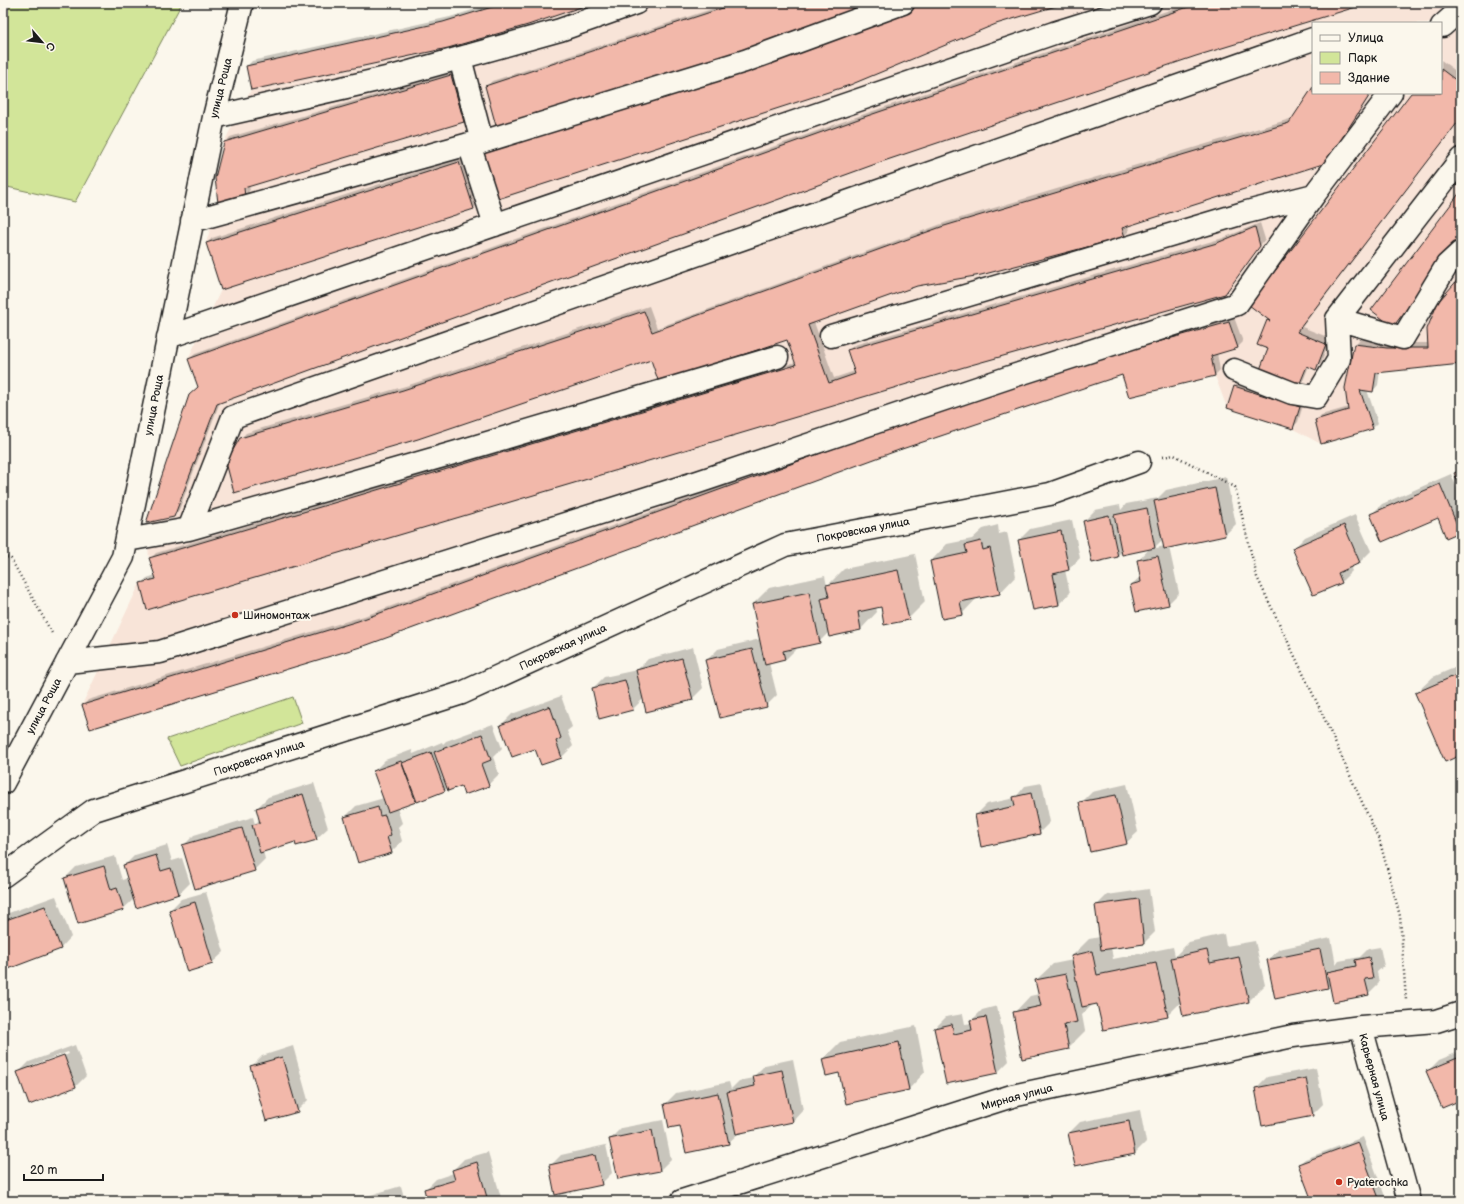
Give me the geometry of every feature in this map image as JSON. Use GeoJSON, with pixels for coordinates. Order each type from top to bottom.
{"type":"FeatureCollection","features":[{"type":"Feature","properties":{"kind":"street","name":"улица Роща"},"geometry":{"type":"LineString","coordinates":[[3,783],[123,557],[214,117],[242,3]]}},
{"type":"Feature","properties":{"kind":"street"},"geometry":{"type":"LineString","coordinates":[[214,117],[395,76],[560,30],[636,3]]}},
{"type":"Feature","properties":{"kind":"street"},"geometry":{"type":"LineString","coordinates":[[192,221],[475,143],[745,61],[902,3]]}},
{"type":"Feature","properties":{"kind":"street"},"geometry":{"type":"LineString","coordinates":[[168,337],[1054,33],[1150,3]]}},
{"type":"Feature","properties":{"kind":"street"},"geometry":{"type":"LineString","coordinates":[[1442,25],[1461,9]]}},
{"type":"Feature","properties":{"kind":"street"},"geometry":{"type":"LineString","coordinates":[[189,529],[233,417],[1312,39]]}},
{"type":"Feature","properties":{"kind":"street"},"geometry":{"type":"LineString","coordinates":[[460,58],[475,143],[495,225]]}},
{"type":"Feature","properties":{"kind":"street"},"geometry":{"type":"LineString","coordinates":[[67,662],[160,652],[698,482],[1013,376],[1237,304],[1314,195],[1391,94]]}},
{"type":"Feature","properties":{"kind":"street"},"geometry":{"type":"LineString","coordinates":[[1234,370],[1292,393],[1316,397],[1340,359],[1337,319],[1461,159]]}},
{"type":"Feature","properties":{"kind":"street"},"geometry":{"type":"LineString","coordinates":[[831,336],[1247,212],[1314,195]]}},
{"type":"Feature","properties":{"kind":"street"},"geometry":{"type":"LineString","coordinates":[[1337,319],[1403,338],[1448,266],[1461,252]]}},
{"type":"Feature","properties":{"kind":"street"},"geometry":{"type":"LineString","coordinates":[[127,540],[189,529],[457,452],[777,357]]}},
{"type":"Feature","properties":{"kind":"street","name":"Покровская улица"},"geometry":{"type":"LineString","coordinates":[[3,876],[94,810],[462,694],[785,545],[1050,494],[1139,462]]}},
{"type":"Feature","properties":{"kind":"street","name":"Карьерная улица"},"geometry":{"type":"LineString","coordinates":[[1409,1201],[1361,1027],[1436,1021],[1461,1013]]}},
{"type":"Feature","properties":{"kind":"street","name":"Мирная улица"},"geometry":{"type":"LineString","coordinates":[[682,1201],[1012,1096],[1293,1036],[1361,1027]]}},
{"type":"Feature","properties":{"kind":"path"},"geometry":{"type":"LineString","coordinates":[[1139,462],[1174,455],[1235,487],[1257,577],[1320,709],[1380,842],[1400,916],[1406,998],[1398,1024]]}},
{"type":"Feature","properties":{"kind":"path"},"geometry":{"type":"LineString","coordinates":[[3,556],[11,559],[67,662]]}},
{"type":"Feature","properties":{"kind":"shaded area"},"geometry":{"type":"Polygon","coordinates":[[[505,3],[1461,3],[1461,364],[1376,373],[1373,392],[1360,390],[1373,429],[1321,444],[1293,429],[1227,408],[1215,376],[1129,397],[1121,376],[899,450],[367,645],[90,729],[82,705],[140,583],[156,579],[149,558],[146,523],[189,395],[198,387],[188,359],[221,290],[206,243],[218,203],[215,178],[224,142],[251,90],[246,66],[443,22],[505,3]]]}},
{"type":"Feature","properties":{"kind":"green space"},"geometry":{"type":"Polygon","coordinates":[[[3,3],[182,3],[75,202],[3,186],[3,3]]]}},
{"type":"Feature","properties":{"kind":"green space"},"geometry":{"type":"Polygon","coordinates":[[[293,697],[302,723],[180,766],[167,739],[293,697]]]}},
{"type":"Feature","properties":{"kind":"building"},"geometry":{"type":"Polygon","coordinates":[[[505,3],[593,3],[528,25],[448,48],[251,90],[246,66],[443,22],[505,3]]]}},
{"type":"Feature","properties":{"kind":"building"},"geometry":{"type":"Polygon","coordinates":[[[738,3],[875,3],[775,45],[498,133],[485,86],[738,3]]]}},
{"type":"Feature","properties":{"kind":"building"},"geometry":{"type":"Polygon","coordinates":[[[913,3],[1066,3],[996,24],[850,85],[498,199],[482,152],[913,3]]]}},
{"type":"Feature","properties":{"kind":"building"},"geometry":{"type":"Polygon","coordinates":[[[1200,3],[1369,3],[1196,56],[881,162],[217,404],[174,517],[146,523],[189,395],[198,387],[188,359],[864,117],[1200,3]]]}},
{"type":"Feature","properties":{"kind":"building"},"geometry":{"type":"Polygon","coordinates":[[[1442,70],[1461,84],[1461,118],[1297,332],[1326,344],[1316,370],[1307,366],[1298,388],[1259,372],[1268,349],[1257,345],[1267,320],[1270,321],[1249,305],[1410,94],[1442,94],[1442,70]]]}},
{"type":"Feature","properties":{"kind":"building"},"geometry":{"type":"Polygon","coordinates":[[[451,75],[464,122],[244,188],[245,196],[218,203],[215,178],[224,142],[451,75]]]}},
{"type":"Feature","properties":{"kind":"building"},"geometry":{"type":"Polygon","coordinates":[[[1312,88],[1312,94],[1370,94],[1326,163],[1122,228],[1125,237],[981,275],[917,286],[808,325],[829,383],[855,374],[847,350],[1217,243],[1255,227],[1260,246],[1225,294],[971,365],[147,610],[140,583],[156,579],[149,558],[796,365],[787,340],[659,383],[651,360],[418,439],[234,493],[226,462],[240,438],[403,390],[644,311],[652,332],[941,227],[1289,123],[1312,88]]]}},
{"type":"Feature","properties":{"kind":"building"},"geometry":{"type":"Polygon","coordinates":[[[459,162],[474,209],[221,290],[206,243],[459,162]]]}},
{"type":"Feature","properties":{"kind":"building"},"geometry":{"type":"Polygon","coordinates":[[[1461,191],[1461,237],[1393,327],[1371,310],[1461,191]]]}},
{"type":"Feature","properties":{"kind":"building"},"geometry":{"type":"Polygon","coordinates":[[[1461,276],[1461,364],[1376,373],[1373,392],[1360,390],[1373,429],[1321,444],[1315,420],[1348,410],[1345,388],[1354,344],[1387,348],[1428,348],[1427,329],[1438,302],[1461,276]]]}},
{"type":"Feature","properties":{"kind":"building"},"geometry":{"type":"Polygon","coordinates":[[[1229,322],[1238,348],[1211,356],[1215,376],[1129,397],[1122,375],[899,450],[367,645],[90,729],[82,705],[358,621],[890,428],[1115,354],[1229,322]]]}},
{"type":"Feature","properties":{"kind":"building"},"geometry":{"type":"Polygon","coordinates":[[[1234,386],[1300,407],[1293,429],[1227,408],[1234,386]]]}},
{"type":"Feature","properties":{"kind":"building"},"geometry":{"type":"Polygon","coordinates":[[[1461,470],[1461,489],[1454,473],[1461,470]]]}},
{"type":"Feature","properties":{"kind":"building"},"geometry":{"type":"Polygon","coordinates":[[[1440,484],[1460,532],[1446,538],[1438,518],[1382,542],[1370,514],[1440,484]]]}},
{"type":"Feature","properties":{"kind":"building"},"geometry":{"type":"Polygon","coordinates":[[[1215,488],[1225,536],[1164,549],[1154,501],[1215,488]]]}},
{"type":"Feature","properties":{"kind":"building"},"geometry":{"type":"Polygon","coordinates":[[[1147,508],[1155,548],[1122,555],[1114,515],[1147,508]]]}},
{"type":"Feature","properties":{"kind":"building"},"geometry":{"type":"Polygon","coordinates":[[[1109,515],[1118,557],[1092,563],[1083,521],[1109,515]]]}},
{"type":"Feature","properties":{"kind":"building"},"geometry":{"type":"Polygon","coordinates":[[[1344,525],[1360,563],[1338,573],[1342,583],[1313,595],[1292,548],[1344,525]]]}},
{"type":"Feature","properties":{"kind":"building"},"geometry":{"type":"Polygon","coordinates":[[[1061,531],[1069,570],[1053,574],[1059,605],[1033,610],[1018,540],[1061,531]]]}},
{"type":"Feature","properties":{"kind":"building"},"geometry":{"type":"Polygon","coordinates":[[[981,541],[983,550],[990,548],[1000,594],[960,602],[963,615],[942,619],[930,561],[967,553],[965,545],[981,541]]]}},
{"type":"Feature","properties":{"kind":"building"},"geometry":{"type":"Polygon","coordinates":[[[1158,556],[1169,605],[1136,612],[1130,585],[1141,582],[1137,560],[1158,556]]]}},
{"type":"Feature","properties":{"kind":"building"},"geometry":{"type":"Polygon","coordinates":[[[898,570],[909,620],[884,625],[881,607],[858,612],[861,630],[829,637],[821,599],[829,597],[826,585],[898,570]]]}},
{"type":"Feature","properties":{"kind":"building"},"geometry":{"type":"Polygon","coordinates":[[[809,592],[820,643],[783,651],[785,660],[765,665],[752,604],[809,592]]]}},
{"type":"Feature","properties":{"kind":"building"},"geometry":{"type":"Polygon","coordinates":[[[752,649],[767,707],[720,718],[705,660],[752,649]]]}},
{"type":"Feature","properties":{"kind":"building"},"geometry":{"type":"Polygon","coordinates":[[[682,658],[693,700],[646,712],[636,670],[682,658]]]}},
{"type":"Feature","properties":{"kind":"building"},"geometry":{"type":"Polygon","coordinates":[[[1461,673],[1461,755],[1445,762],[1415,693],[1461,673]]]}},
{"type":"Feature","properties":{"kind":"building"},"geometry":{"type":"Polygon","coordinates":[[[625,680],[633,710],[599,719],[592,688],[625,680]]]}},
{"type":"Feature","properties":{"kind":"building"},"geometry":{"type":"Polygon","coordinates":[[[550,706],[561,738],[556,741],[562,758],[541,765],[535,749],[512,757],[500,725],[550,706]]]}},
{"type":"Feature","properties":{"kind":"building"},"geometry":{"type":"Polygon","coordinates":[[[482,734],[491,760],[481,764],[489,786],[464,795],[461,786],[448,791],[434,752],[482,734]]]}},
{"type":"Feature","properties":{"kind":"building"},"geometry":{"type":"Polygon","coordinates":[[[431,752],[445,791],[417,802],[402,763],[431,752]]]}},
{"type":"Feature","properties":{"kind":"building"},"geometry":{"type":"Polygon","coordinates":[[[401,761],[416,802],[388,812],[373,771],[401,761]]]}},
{"type":"Feature","properties":{"kind":"building"},"geometry":{"type":"Polygon","coordinates":[[[1031,793],[1040,834],[981,847],[975,815],[1015,806],[1013,797],[1031,793]]]}},
{"type":"Feature","properties":{"kind":"building"},"geometry":{"type":"Polygon","coordinates":[[[303,794],[317,840],[296,846],[295,842],[260,853],[252,825],[260,823],[256,808],[303,794]]]}},
{"type":"Feature","properties":{"kind":"building"},"geometry":{"type":"Polygon","coordinates":[[[1116,795],[1127,844],[1090,852],[1079,802],[1116,795]]]}},
{"type":"Feature","properties":{"kind":"building"},"geometry":{"type":"Polygon","coordinates":[[[378,807],[380,816],[385,815],[391,835],[387,837],[392,853],[358,863],[344,817],[378,807]]]}},
{"type":"Feature","properties":{"kind":"building"},"geometry":{"type":"Polygon","coordinates":[[[242,828],[255,871],[195,889],[182,845],[242,828]]]}},
{"type":"Feature","properties":{"kind":"building"},"geometry":{"type":"Polygon","coordinates":[[[156,855],[161,871],[171,868],[179,894],[136,908],[123,865],[156,855]]]}},
{"type":"Feature","properties":{"kind":"building"},"geometry":{"type":"Polygon","coordinates":[[[104,866],[111,890],[117,888],[124,910],[78,924],[64,878],[104,866]]]}},
{"type":"Feature","properties":{"kind":"building"},"geometry":{"type":"Polygon","coordinates":[[[1139,899],[1144,944],[1101,950],[1095,905],[1139,899]]]}},
{"type":"Feature","properties":{"kind":"building"},"geometry":{"type":"Polygon","coordinates":[[[195,902],[213,964],[187,972],[169,910],[195,902]]]}},
{"type":"Feature","properties":{"kind":"building"},"geometry":{"type":"Polygon","coordinates":[[[45,906],[61,949],[3,971],[3,921],[45,906]]]}},
{"type":"Feature","properties":{"kind":"building"},"geometry":{"type":"Polygon","coordinates":[[[1320,949],[1328,988],[1275,999],[1267,960],[1320,949]]]}},
{"type":"Feature","properties":{"kind":"building"},"geometry":{"type":"Polygon","coordinates":[[[1207,950],[1210,963],[1239,957],[1249,1002],[1183,1016],[1171,958],[1207,950]]]}},
{"type":"Feature","properties":{"kind":"building"},"geometry":{"type":"Polygon","coordinates":[[[1092,951],[1097,975],[1156,963],[1168,1017],[1103,1030],[1097,1004],[1082,1007],[1071,956],[1092,951]]]}},
{"type":"Feature","properties":{"kind":"building"},"geometry":{"type":"Polygon","coordinates":[[[1369,957],[1373,978],[1365,979],[1369,995],[1333,1002],[1327,972],[1356,966],[1355,960],[1369,957]]]}},
{"type":"Feature","properties":{"kind":"building"},"geometry":{"type":"Polygon","coordinates":[[[1066,974],[1077,1022],[1064,1025],[1069,1049],[1022,1059],[1013,1012],[1041,1006],[1035,980],[1066,974]]]}},
{"type":"Feature","properties":{"kind":"building"},"geometry":{"type":"Polygon","coordinates":[[[986,1017],[998,1073],[946,1084],[934,1028],[952,1024],[954,1034],[972,1030],[970,1020],[986,1017]]]}},
{"type":"Feature","properties":{"kind":"building"},"geometry":{"type":"Polygon","coordinates":[[[899,1042],[909,1090],[846,1104],[839,1073],[826,1076],[822,1059],[899,1042]]]}},
{"type":"Feature","properties":{"kind":"building"},"geometry":{"type":"Polygon","coordinates":[[[64,1055],[76,1087],[29,1105],[17,1072],[64,1055]]]}},
{"type":"Feature","properties":{"kind":"building"},"geometry":{"type":"Polygon","coordinates":[[[282,1057],[298,1112],[266,1121],[250,1066],[282,1057]]]}},
{"type":"Feature","properties":{"kind":"building"},"geometry":{"type":"Polygon","coordinates":[[[1460,1057],[1461,1100],[1442,1108],[1426,1071],[1460,1057]]]}},
{"type":"Feature","properties":{"kind":"building"},"geometry":{"type":"Polygon","coordinates":[[[782,1070],[793,1122],[736,1134],[727,1092],[755,1086],[753,1076],[782,1070]]]}},
{"type":"Feature","properties":{"kind":"building"},"geometry":{"type":"Polygon","coordinates":[[[1306,1078],[1313,1116],[1262,1126],[1255,1088],[1306,1078]]]}},
{"type":"Feature","properties":{"kind":"building"},"geometry":{"type":"Polygon","coordinates":[[[718,1093],[729,1144],[686,1153],[680,1126],[669,1128],[664,1104],[718,1093]]]}},
{"type":"Feature","properties":{"kind":"building"},"geometry":{"type":"Polygon","coordinates":[[[1129,1121],[1135,1154],[1075,1166],[1068,1133],[1129,1121]]]}},
{"type":"Feature","properties":{"kind":"building"},"geometry":{"type":"Polygon","coordinates":[[[652,1130],[660,1171],[618,1179],[609,1139],[652,1130]]]}},
{"type":"Feature","properties":{"kind":"building","name":"Pyaterochka"},"geometry":{"type":"Polygon","coordinates":[[[1358,1142],[1380,1201],[1312,1201],[1298,1164],[1358,1142]]]}},
{"type":"Feature","properties":{"kind":"building"},"geometry":{"type":"Polygon","coordinates":[[[595,1155],[602,1185],[555,1195],[549,1165],[595,1155]]]}},
{"type":"Feature","properties":{"kind":"building"},"geometry":{"type":"Polygon","coordinates":[[[477,1162],[488,1201],[427,1201],[424,1189],[455,1180],[452,1170],[477,1162]]]}},
{"type":"Feature","properties":{"kind":"building"},"geometry":{"type":"Polygon","coordinates":[[[390,1196],[391,1201],[373,1201],[390,1196]]]}},
{"type":"Feature","properties":{"kind":"place","name":"Шиномонтаж"},"geometry":{"type":"Point","coordinates":[235,615]}},
{"type":"Feature","properties":{"kind":"place","name":"Pyaterochka"},"geometry":{"type":"Point","coordinates":[1339,1182]}}]}
